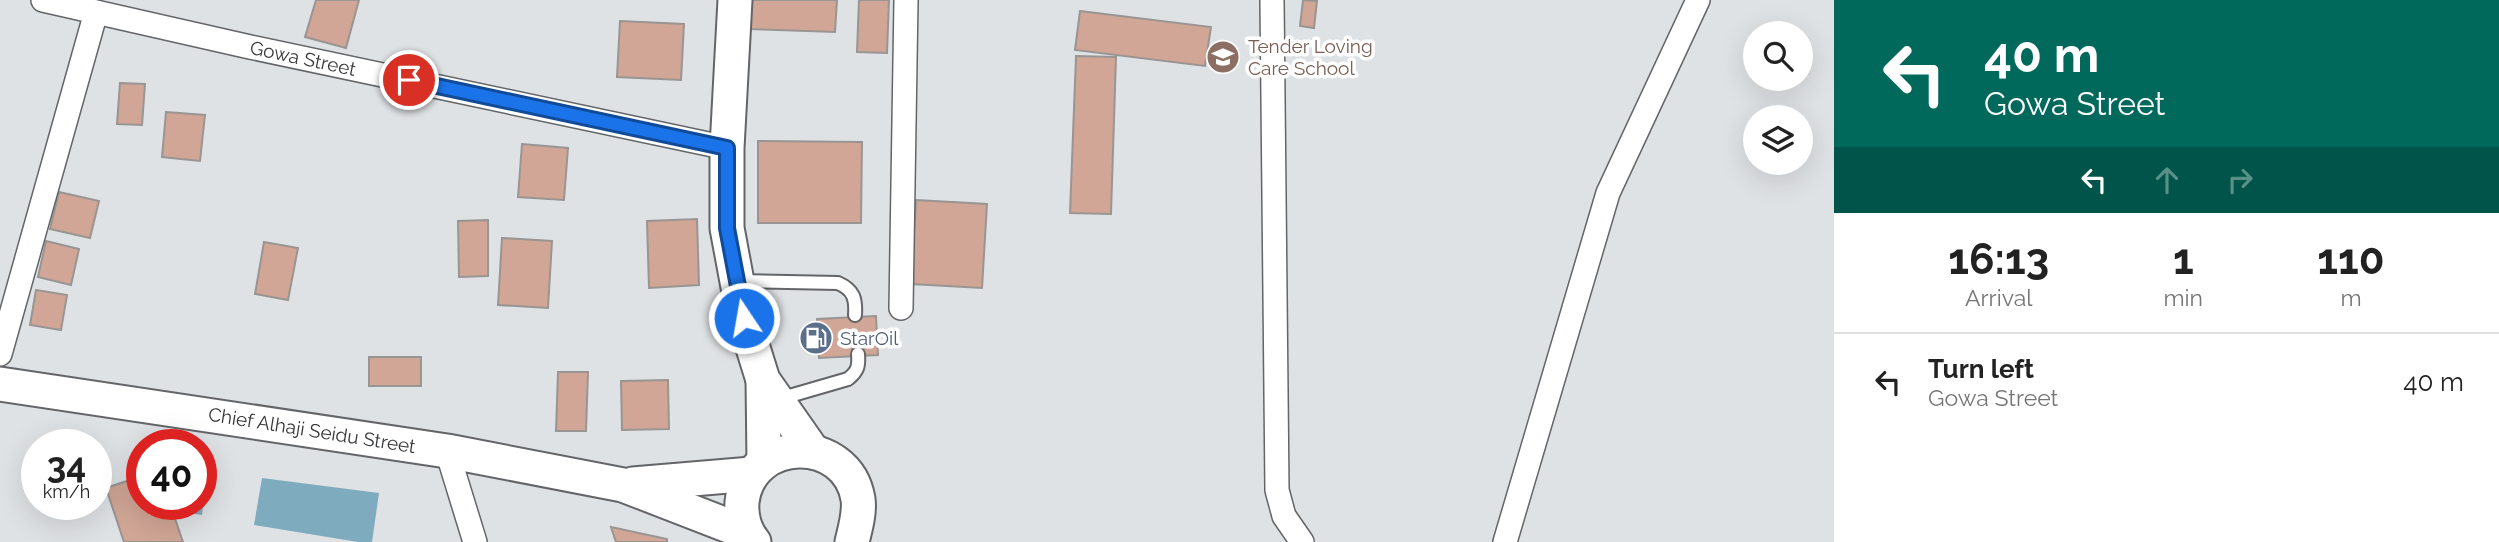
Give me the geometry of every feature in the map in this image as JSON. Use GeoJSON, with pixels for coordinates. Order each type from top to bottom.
{"type":"FeatureCollection","features":[{"type":"Feature","properties":{"kind":"main road"},"geometry":{"type":"LineString","coordinates":[[735,0],[727,148],[727,228],[744,318],[769,390],[812,450],[834,460],[850,478],[858,500],[852,542]]}},
{"type":"Feature","properties":{"kind":"main road","name":"Chief Alhaji Seidu Street"},"geometry":{"type":"LineString","coordinates":[[0,384],[447,451],[623,485],[750,537]]}},
{"type":"Feature","properties":{"kind":"main road"},"geometry":{"type":"LineString","coordinates":[[750,537],[741,512],[743,492],[758,468],[769,390]]}},
{"type":"Feature","properties":{"kind":"main road","name":"Chief Alhaji Seidu Street"},"geometry":{"type":"LineString","coordinates":[[623,485],[758,468],[787,451],[812,450]]}},
{"type":"Feature","properties":{"kind":"street","name":"Gowa Street"},"geometry":{"type":"LineString","coordinates":[[43,0],[264,50],[727,148]]}},
{"type":"Feature","properties":{"kind":"street"},"geometry":{"type":"LineString","coordinates":[[901,308],[906,0]]}},
{"type":"Feature","properties":{"kind":"street"},"geometry":{"type":"LineString","coordinates":[[1271,0],[1277,490],[1284,516],[1302,542]]}},
{"type":"Feature","properties":{"kind":"street"},"geometry":{"type":"LineString","coordinates":[[1505,542],[1608,193],[1698,0]]}},
{"type":"Feature","properties":{"kind":"street"},"geometry":{"type":"LineString","coordinates":[[0,354],[96,12]]}},
{"type":"Feature","properties":{"kind":"street"},"geometry":{"type":"LineString","coordinates":[[447,451],[475,542]]}},
{"type":"Feature","properties":{"kind":"lane"},"geometry":{"type":"LineString","coordinates":[[737,281],[838,282],[850,289],[856,301],[855,315]]}},
{"type":"Feature","properties":{"kind":"lane"},"geometry":{"type":"LineString","coordinates":[[769,390],[848,379],[859,366],[858,354]]}},
{"type":"Feature","properties":{"kind":"water"},"geometry":{"type":"Polygon","coordinates":[[[262,478],[379,493],[372,542],[254,525],[262,478]]]}},
{"type":"Feature","properties":{"kind":"building"},"geometry":{"type":"Polygon","coordinates":[[[316,0],[359,0],[346,48],[305,37],[316,0]]]}},
{"type":"Feature","properties":{"kind":"building"},"geometry":{"type":"Polygon","coordinates":[[[750,0],[837,0],[835,32],[749,29],[750,0]]]}},
{"type":"Feature","properties":{"kind":"building"},"geometry":{"type":"Polygon","coordinates":[[[859,0],[889,0],[887,53],[857,52],[859,0]]]}},
{"type":"Feature","properties":{"kind":"building"},"geometry":{"type":"Polygon","coordinates":[[[1303,0],[1317,1],[1314,28],[1300,26],[1303,0]]]}},
{"type":"Feature","properties":{"kind":"building"},"geometry":{"type":"Polygon","coordinates":[[[1080,11],[1211,27],[1205,66],[1075,50],[1080,11]]]}},
{"type":"Feature","properties":{"kind":"building"},"geometry":{"type":"Polygon","coordinates":[[[620,21],[684,24],[681,80],[617,77],[620,21]]]}},
{"type":"Feature","properties":{"kind":"building"},"geometry":{"type":"Polygon","coordinates":[[[1076,56],[1116,57],[1111,214],[1070,213],[1076,56]]]}},
{"type":"Feature","properties":{"kind":"building"},"geometry":{"type":"Polygon","coordinates":[[[120,83],[145,84],[142,125],[117,124],[120,83]]]}},
{"type":"Feature","properties":{"kind":"building"},"geometry":{"type":"Polygon","coordinates":[[[166,112],[205,115],[200,161],[162,157],[166,112]]]}},
{"type":"Feature","properties":{"kind":"building"},"geometry":{"type":"Polygon","coordinates":[[[758,141],[862,142],[861,223],[758,223],[758,141]]]}},
{"type":"Feature","properties":{"kind":"building"},"geometry":{"type":"Polygon","coordinates":[[[522,144],[568,148],[564,200],[518,197],[522,144]]]}},
{"type":"Feature","properties":{"kind":"building"},"geometry":{"type":"Polygon","coordinates":[[[59,192],[99,201],[90,238],[50,229],[59,192]]]}},
{"type":"Feature","properties":{"kind":"building"},"geometry":{"type":"Polygon","coordinates":[[[916,200],[987,204],[982,288],[911,284],[916,200]]]}},
{"type":"Feature","properties":{"kind":"building"},"geometry":{"type":"Polygon","coordinates":[[[697,219],[699,285],[649,288],[647,221],[697,219]]]}},
{"type":"Feature","properties":{"kind":"building"},"geometry":{"type":"Polygon","coordinates":[[[488,220],[488,276],[459,277],[458,221],[488,220]]]}},
{"type":"Feature","properties":{"kind":"building"},"geometry":{"type":"Polygon","coordinates":[[[502,238],[552,241],[548,308],[498,305],[502,238]]]}},
{"type":"Feature","properties":{"kind":"building"},"geometry":{"type":"Polygon","coordinates":[[[46,241],[79,249],[71,285],[38,277],[46,241]]]}},
{"type":"Feature","properties":{"kind":"building"},"geometry":{"type":"Polygon","coordinates":[[[264,242],[298,248],[288,300],[255,294],[264,242]]]}},
{"type":"Feature","properties":{"kind":"building"},"geometry":{"type":"Polygon","coordinates":[[[36,290],[67,295],[61,330],[30,325],[36,290]]]}},
{"type":"Feature","properties":{"kind":"building"},"geometry":{"type":"Polygon","coordinates":[[[876,316],[878,355],[819,358],[817,319],[876,316]]]}},
{"type":"Feature","properties":{"kind":"building"},"geometry":{"type":"Polygon","coordinates":[[[369,357],[421,357],[421,386],[369,386],[369,357]]]}},
{"type":"Feature","properties":{"kind":"building"},"geometry":{"type":"Polygon","coordinates":[[[558,372],[588,372],[586,431],[556,431],[558,372]]]}},
{"type":"Feature","properties":{"kind":"building"},"geometry":{"type":"Polygon","coordinates":[[[668,380],[669,429],[622,430],[621,381],[668,380]]]}},
{"type":"Feature","properties":{"kind":"building"},"geometry":{"type":"Polygon","coordinates":[[[126,481],[126,520],[175,520],[183,542],[124,542],[112,506],[112,486],[126,481]]]}},
{"type":"Feature","properties":{"kind":"building"},"geometry":{"type":"Polygon","coordinates":[[[611,527],[667,539],[667,542],[616,542],[611,527]]]}},
{"type":"Feature","properties":{"kind":"place","name":"Tender Loving Care School"},"geometry":{"type":"Point","coordinates":[1223,57]}},
{"type":"Feature","properties":{"kind":"place","name":"StarOil"},"geometry":{"type":"Point","coordinates":[816,338]}},
{"type":"Feature","properties":{"kind":"route"},"geometry":{"type":"LineString","coordinates":[[409,80],[727,148],[727,228],[744,318]]}}]}
